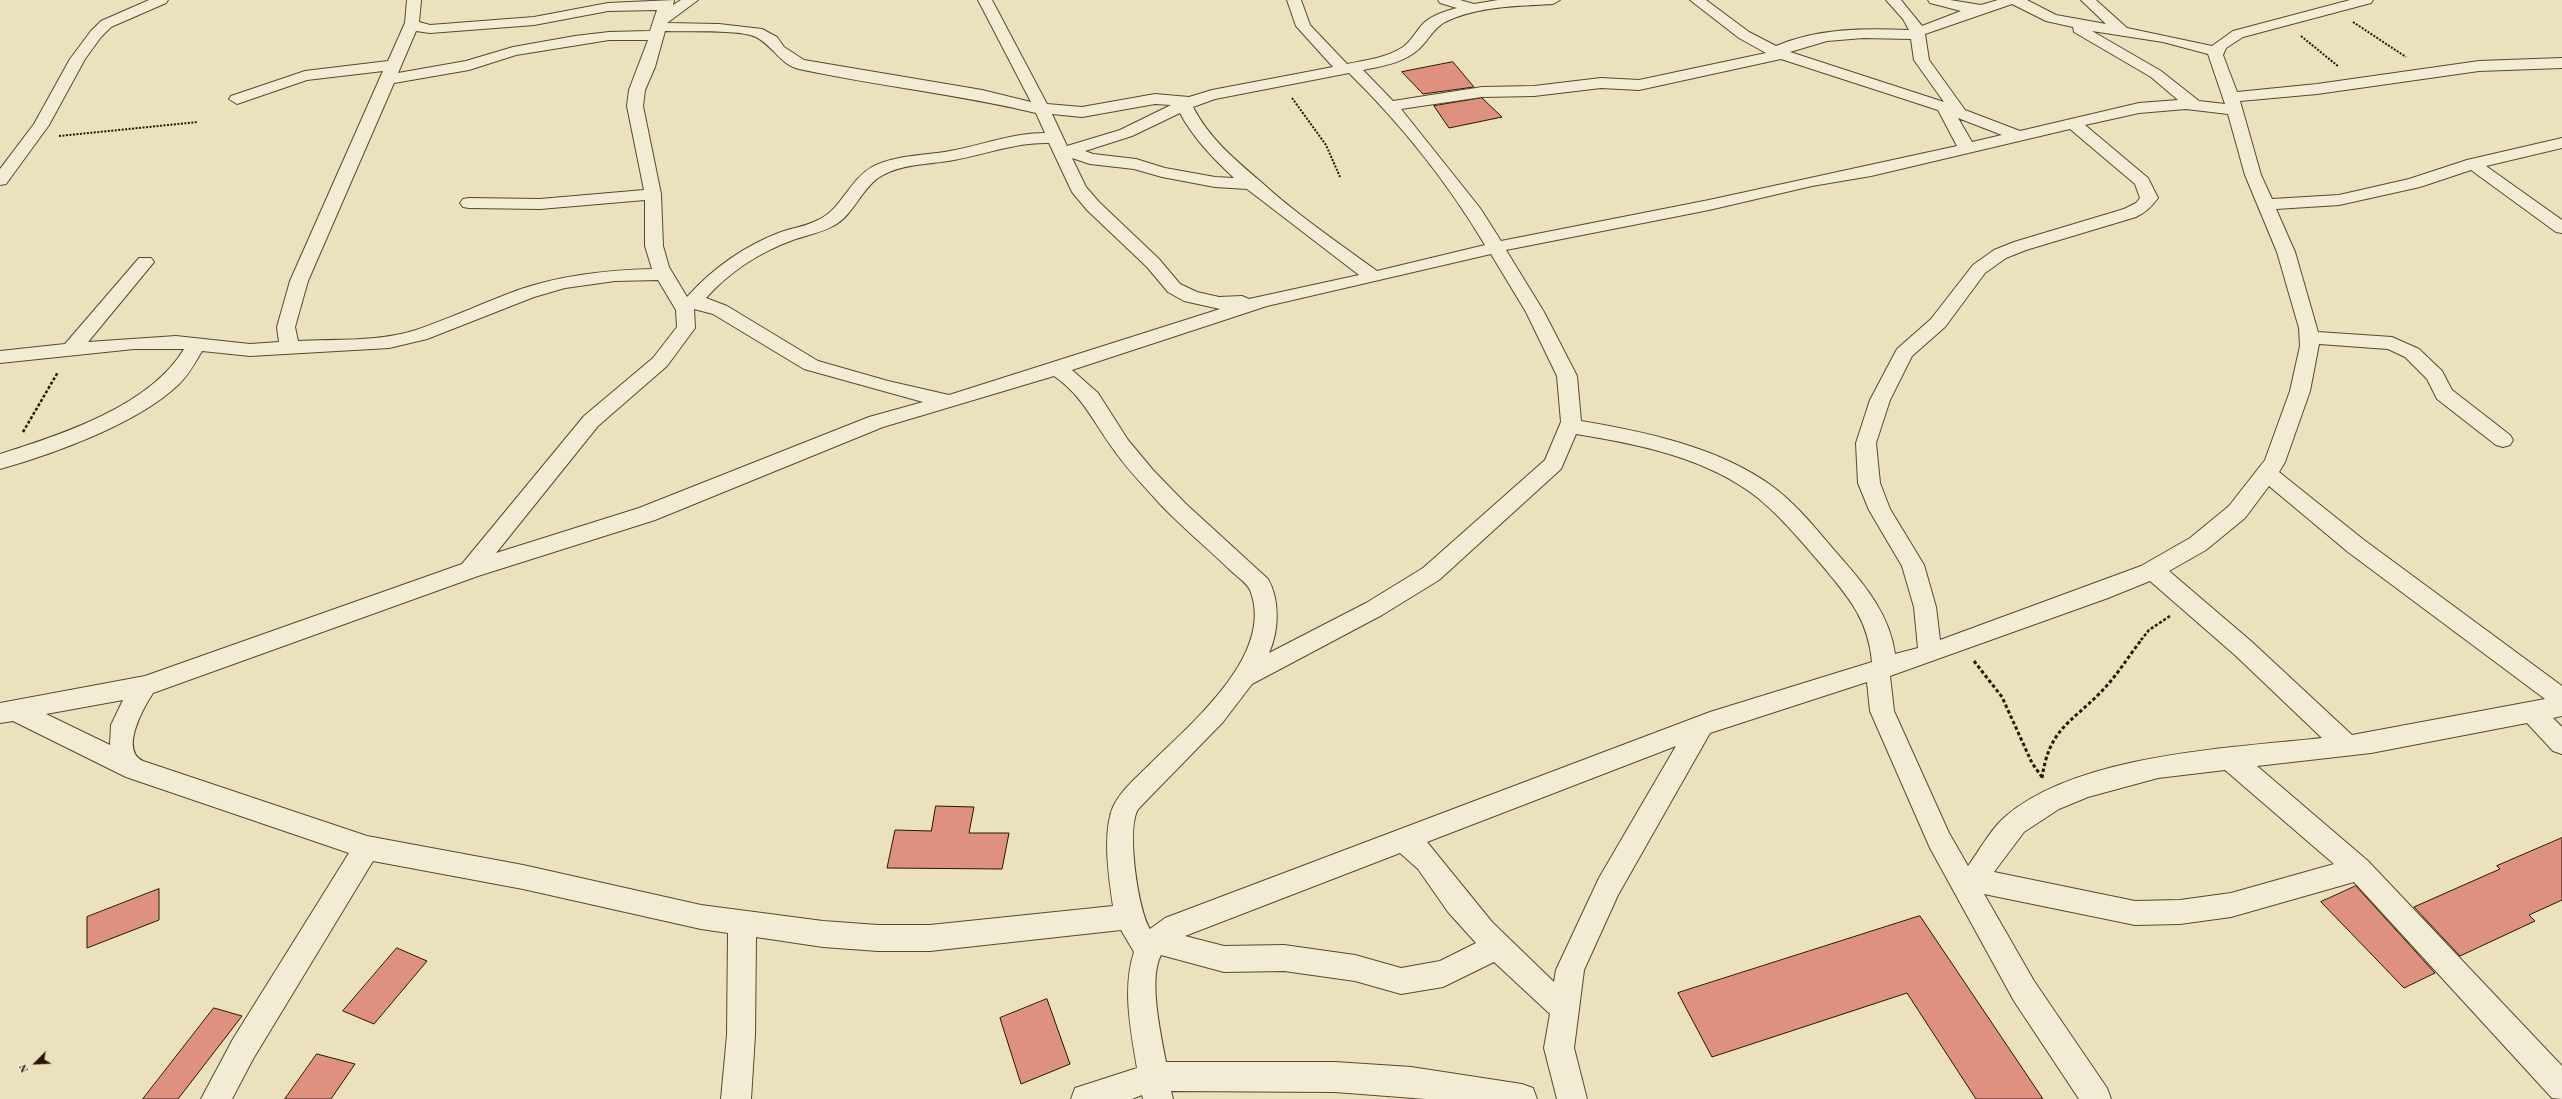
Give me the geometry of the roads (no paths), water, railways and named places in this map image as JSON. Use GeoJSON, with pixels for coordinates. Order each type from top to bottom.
{"type":"FeatureCollection","features":[{"type":"Feature","properties":{"kind":"street"},"geometry":{"type":"LineString","coordinates":[[0,180],[31,140],[78,59],[96,34],[106,24],[161,0]]}},
{"type":"Feature","properties":{"kind":"street"},"geometry":{"type":"LineString","coordinates":[[290,349],[286,327],[299,281],[412,23],[414,0]]}},
{"type":"Feature","properties":{"kind":"street"},"geometry":{"type":"LineString","coordinates":[[237,98],[305,76],[391,72],[469,65],[513,51],[575,40],[609,36],[663,17],[691,0]]}},
{"type":"Feature","properties":{"kind":"street"},"geometry":{"type":"LineString","coordinates":[[986,0],[1000,24],[1063,148],[1078,188],[1093,206],[1154,263],[1174,288],[1191,297],[1219,303],[1263,301]]}},
{"type":"Feature","properties":{"kind":"street"},"geometry":{"type":"LineString","coordinates":[[1242,678],[1374,609],[1431,574],[1554,464],[1569,426],[1567,376],[1535,312],[1474,212],[1426,152],[1407,124],[1390,106],[1304,26],[1294,0]]}},
{"type":"Feature","properties":{"kind":"street"},"geometry":{"type":"LineString","coordinates":[[1445,0],[1474,8]]}},
{"type":"Feature","properties":{"kind":"street"},"geometry":{"type":"LineString","coordinates":[[1063,148],[1126,133],[1187,103],[1238,89],[1386,61],[1404,54],[1417,42],[1428,28],[1442,19],[1474,8],[1553,0]]}},
{"type":"Feature","properties":{"kind":"street"},"geometry":{"type":"LineString","coordinates":[[1697,0],[1744,35],[1779,53],[1959,112],[2018,136]]}},
{"type":"Feature","properties":{"kind":"street"},"geometry":{"type":"LineString","coordinates":[[1893,0],[1903,10],[1917,33],[1919,53],[1922,60],[1959,112]]}},
{"type":"Feature","properties":{"kind":"street"},"geometry":{"type":"LineString","coordinates":[[1935,0],[1974,11]]}},
{"type":"Feature","properties":{"kind":"street"},"geometry":{"type":"LineString","coordinates":[[1390,106],[1482,92],[1534,92],[1601,83],[1639,85],[1779,53],[1796,41],[1806,39],[1854,34],[1917,33],[1974,11],[1997,6],[2009,0]]}},
{"type":"Feature","properties":{"kind":"street"},"geometry":{"type":"LineString","coordinates":[[2016,0],[2051,18],[2122,31],[2215,51]]}},
{"type":"Feature","properties":{"kind":"street"},"geometry":{"type":"LineString","coordinates":[[2088,0],[2122,31]]}},
{"type":"Feature","properties":{"kind":"street"},"geometry":{"type":"LineString","coordinates":[[1156,1088],[1143,990],[1152,946],[1175,927],[1404,841],[1701,726],[1959,643],[2153,570],[2198,544],[2237,512],[2275,462],[2300,391],[2310,346],[2286,252],[2253,175],[2233,103],[2215,55],[2215,51],[2224,41],[2238,34],[2366,0]]}},
{"type":"Feature","properties":{"kind":"street"},"geometry":{"type":"LineString","coordinates":[[412,23],[417,28],[430,29],[491,25],[534,21],[608,7],[719,28],[758,32],[772,40],[779,50],[799,64],[878,79],[982,95],[1042,109],[1082,112],[1154,99],[1187,103]]}},
{"type":"Feature","properties":{"kind":"street"},"geometry":{"type":"LineString","coordinates":[[470,570],[591,421],[660,362],[686,328],[686,303],[663,274],[654,246],[653,194],[635,106],[637,90],[663,17]]}},
{"type":"Feature","properties":{"kind":"street"},"geometry":{"type":"LineString","coordinates":[[2067,22],[2156,74],[2193,104]]}},
{"type":"Feature","properties":{"kind":"street"},"geometry":{"type":"LineString","coordinates":[[8,712],[144,686],[181,675],[470,570],[647,514],[876,422],[1056,368],[1263,301],[1374,277],[1496,248],[1812,181],[1871,171],[2139,108],[2233,103],[2479,66],[2562,63]]}},
{"type":"Feature","properties":{"kind":"street"},"geometry":{"type":"LineString","coordinates":[[1187,103],[1188,117],[1204,137],[1234,169],[1321,239],[1374,277]]}},
{"type":"Feature","properties":{"kind":"street"},"geometry":{"type":"LineString","coordinates":[[1944,107],[1967,149]]}},
{"type":"Feature","properties":{"kind":"street"},"geometry":{"type":"LineString","coordinates":[[1930,653],[1925,607],[1915,572],[1880,510],[1869,483],[1866,443],[1880,400],[1904,353],[1938,323],[1979,269],[2000,254],[2020,246],[2130,213],[2142,207],[2149,198],[2142,182],[2073,123]]}},
{"type":"Feature","properties":{"kind":"street"},"geometry":{"type":"LineString","coordinates":[[686,303],[721,272],[743,257],[777,241],[830,221],[841,212],[864,181],[878,172],[890,167],[955,155],[1013,141],[1041,137],[1090,159],[1136,164],[1162,172],[1215,182],[1253,184]]}},
{"type":"Feature","properties":{"kind":"street"},"geometry":{"type":"LineString","coordinates":[[2266,204],[2339,200],[2421,182],[2473,164],[2562,143]]}},
{"type":"Feature","properties":{"kind":"street"},"geometry":{"type":"LineString","coordinates":[[2473,164],[2562,228]]}},
{"type":"Feature","properties":{"kind":"street"},"geometry":{"type":"LineString","coordinates":[[469,203],[540,204],[653,194]]}},
{"type":"Feature","properties":{"kind":"street"},"geometry":{"type":"LineString","coordinates":[[70,349],[146,262]]}},
{"type":"Feature","properties":{"kind":"street"},"geometry":{"type":"LineString","coordinates":[[0,357],[134,343],[197,344],[250,350],[290,349],[389,342],[420,334],[528,293],[564,283],[615,275],[663,274]]}},
{"type":"Feature","properties":{"kind":"street"},"geometry":{"type":"LineString","coordinates":[[686,303],[706,304],[720,310],[811,365],[886,387],[947,401]]}},
{"type":"Feature","properties":{"kind":"street"},"geometry":{"type":"LineString","coordinates":[[2309,338],[2368,340],[2392,343],[2412,353],[2435,376],[2444,394],[2503,440]]}},
{"type":"Feature","properties":{"kind":"street"},"geometry":{"type":"LineString","coordinates":[[5,461],[101,423],[136,404],[166,385],[197,344]]}},
{"type":"Feature","properties":{"kind":"street"},"geometry":{"type":"LineString","coordinates":[[1056,368],[1076,382],[1091,398],[1121,445],[1146,475],[1178,509],[1260,585],[1264,599],[1265,620],[1260,647],[1242,678],[1208,723],[1136,792],[1125,809],[1120,825],[1129,917],[1152,946],[1224,959],[1284,958],[1355,968],[1401,981],[1443,974],[1498,946]]}},
{"type":"Feature","properties":{"kind":"street"},"geometry":{"type":"LineString","coordinates":[[1569,426],[1619,434],[1663,445],[1750,482],[1786,509],[1861,595],[1875,619],[1883,643],[1881,669],[1882,711],[1895,744],[1939,840],[1970,884],[2024,991],[2096,1099]]}},
{"type":"Feature","properties":{"kind":"street"},"geometry":{"type":"LineString","coordinates":[[1970,884],[2015,824],[2046,804],[2085,787],[2158,767],[2371,743],[2532,712],[2559,696],[2356,546],[2267,473]]}},
{"type":"Feature","properties":{"kind":"street"},"geometry":{"type":"LineString","coordinates":[[2153,570],[2348,746]]}},
{"type":"Feature","properties":{"kind":"street"},"geometry":{"type":"LineString","coordinates":[[130,767],[122,753],[123,724],[144,686]]}},
{"type":"Feature","properties":{"kind":"street"},"geometry":{"type":"LineString","coordinates":[[8,712],[130,767],[367,848],[523,877],[742,924],[823,934],[878,938],[930,938],[1129,917]]}},
{"type":"Feature","properties":{"kind":"street"},"geometry":{"type":"LineString","coordinates":[[2532,712],[2562,744]]}},
{"type":"Feature","properties":{"kind":"street"},"geometry":{"type":"LineString","coordinates":[[1572,1099],[1559,1048],[1570,970],[1608,887],[1701,726]]}},
{"type":"Feature","properties":{"kind":"street"},"geometry":{"type":"LineString","coordinates":[[2229,758],[2359,869],[2562,1088]]}},
{"type":"Feature","properties":{"kind":"street"},"geometry":{"type":"LineString","coordinates":[[1404,841],[1421,853],[1458,903],[1522,972],[1564,1008]]}},
{"type":"Feature","properties":{"kind":"street"},"geometry":{"type":"LineString","coordinates":[[216,1099],[243,1049],[367,848]]}},
{"type":"Feature","properties":{"kind":"street"},"geometry":{"type":"LineString","coordinates":[[1970,884],[2135,913],[2172,912],[2231,905],[2359,869]]}},
{"type":"Feature","properties":{"kind":"street"},"geometry":{"type":"LineString","coordinates":[[736,1099],[741,1035],[742,924]]}},
{"type":"Feature","properties":{"kind":"street"},"geometry":{"type":"LineString","coordinates":[[1086,1099],[1156,1088],[1335,1077],[1411,1082],[1522,1099]]}}]}
